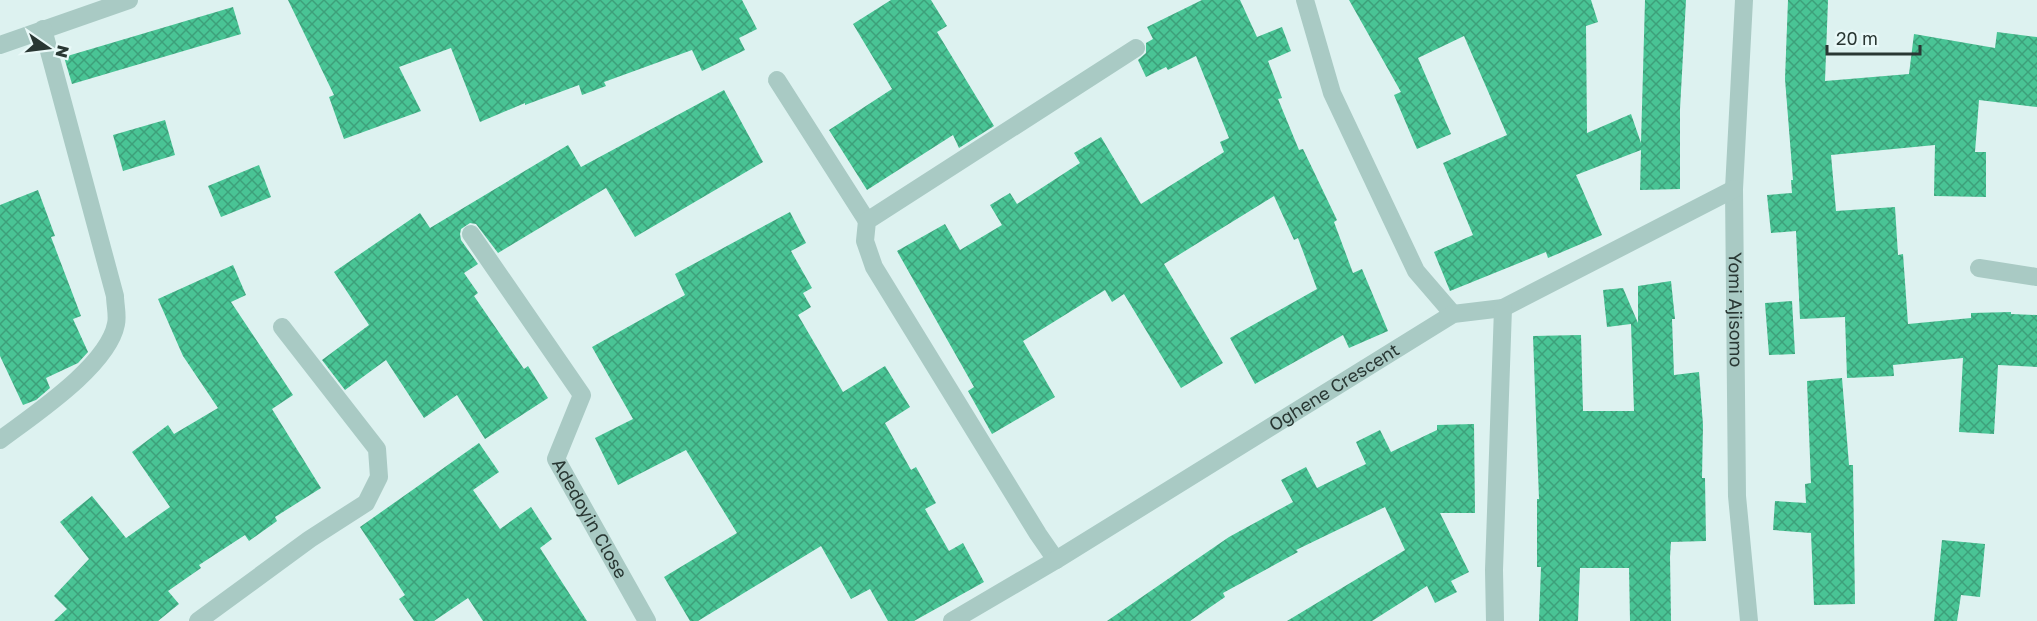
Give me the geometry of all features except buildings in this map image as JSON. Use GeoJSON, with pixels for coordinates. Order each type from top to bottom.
{"type":"FeatureCollection","features":[{"type":"Feature","properties":{"kind":"street"},"geometry":{"type":"LineString","coordinates":[[0,45],[129,0]]}},
{"type":"Feature","properties":{"kind":"street"},"geometry":{"type":"LineString","coordinates":[[1305,0],[1332,93],[1416,271],[1453,314]]}},
{"type":"Feature","properties":{"kind":"street","name":"Yomi Ajisomo"},"geometry":{"type":"LineString","coordinates":[[1744,0],[1734,189],[1737,496],[1749,621]]}},
{"type":"Feature","properties":{"kind":"street"},"geometry":{"type":"LineString","coordinates":[[0,440],[80,378],[105,349],[117,324],[115,296],[43,29]]}},
{"type":"Feature","properties":{"kind":"street"},"geometry":{"type":"LineString","coordinates":[[867,221],[1136,48]]}},
{"type":"Feature","properties":{"kind":"street"},"geometry":{"type":"LineString","coordinates":[[777,80],[867,221],[865,241],[874,267],[1056,560]]}},
{"type":"Feature","properties":{"kind":"street","name":"Oghene Crescent"},"geometry":{"type":"LineString","coordinates":[[952,621],[1056,560],[1453,314],[1503,308],[1734,189]]}},
{"type":"Feature","properties":{"kind":"street","name":"Adedoyin Close"},"geometry":{"type":"LineString","coordinates":[[471,234],[582,395],[556,459],[647,621]]}},
{"type":"Feature","properties":{"kind":"street"},"geometry":{"type":"LineString","coordinates":[[1979,268],[2037,277]]}},
{"type":"Feature","properties":{"kind":"street"},"geometry":{"type":"LineString","coordinates":[[1495,621],[1494,570],[1503,308]]}},
{"type":"Feature","properties":{"kind":"street"},"geometry":{"type":"LineString","coordinates":[[198,621],[310,539],[366,503],[379,477],[377,449],[282,327]]}}]}
